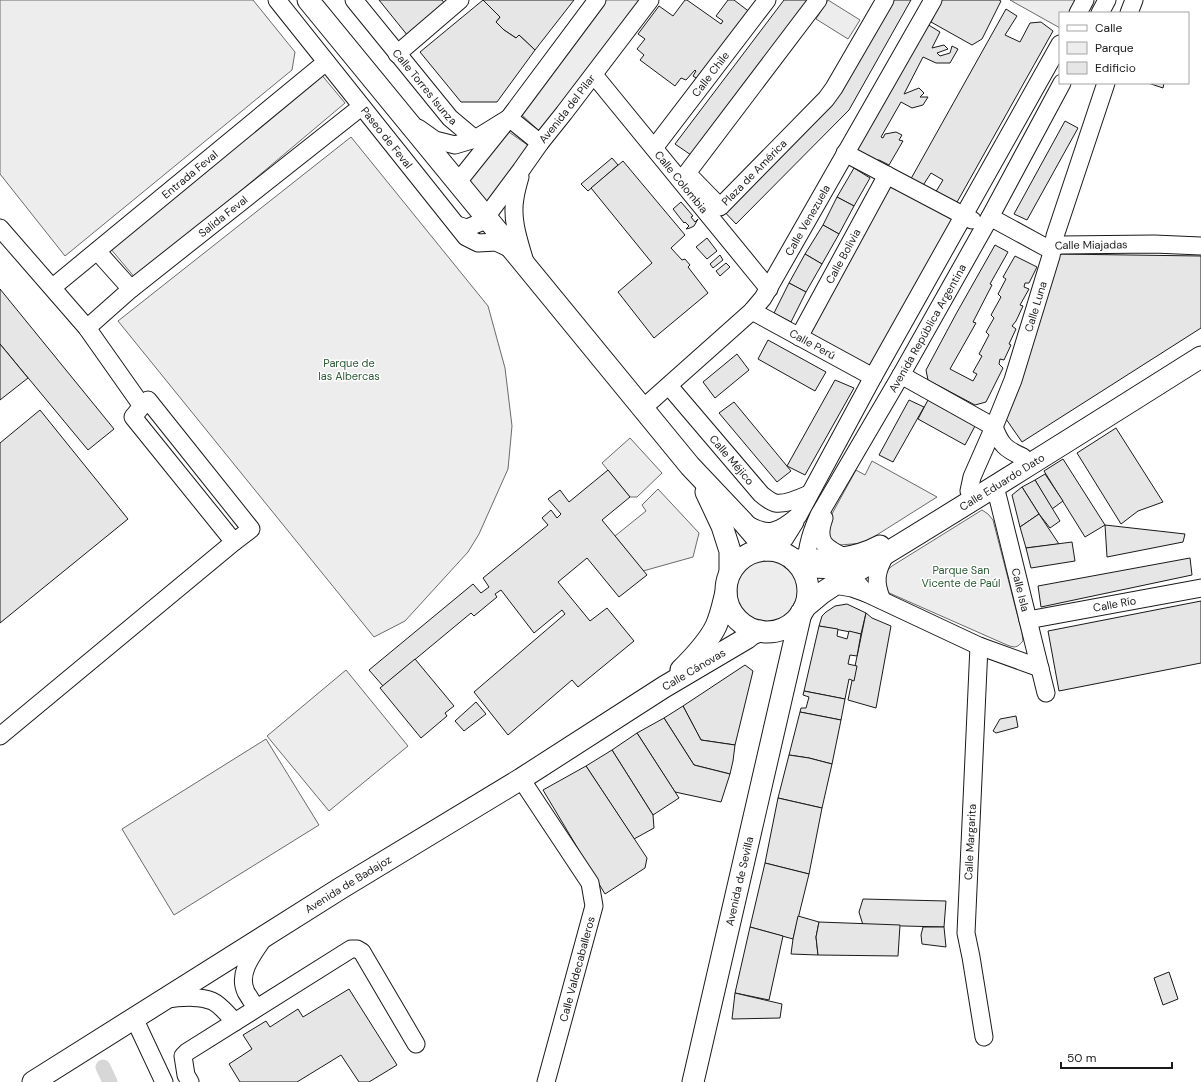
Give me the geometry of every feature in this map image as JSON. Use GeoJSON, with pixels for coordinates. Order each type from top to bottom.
{"type":"FeatureCollection","features":[{"type":"Feature","properties":{"kind":"main road"},"geometry":{"type":"LineString","coordinates":[[308,0],[696,474],[770,550]]}},
{"type":"Feature","properties":{"kind":"main road","name":"Calle Eduardo Dato"},"geometry":{"type":"LineString","coordinates":[[803,611],[843,573],[869,552],[1201,345]]}},
{"type":"Feature","properties":{"kind":"main road","name":"Calle Eduardo Dato"},"geometry":{"type":"LineString","coordinates":[[802,566],[818,561],[843,573],[886,554],[1201,357]]}},
{"type":"Feature","properties":{"kind":"main road"},"geometry":{"type":"LineString","coordinates":[[696,474],[722,526],[730,551],[728,582],[728,603],[733,614],[741,623],[749,628],[764,632],[782,629],[790,625],[803,611],[807,599],[808,588],[802,566],[785,554],[770,550],[758,551],[747,555],[738,562],[728,582]]}},
{"type":"Feature","properties":{"kind":"main road","name":"Calle Cánovas"},"geometry":{"type":"LineString","coordinates":[[664,686],[692,660],[712,632],[720,614],[728,582]]}},
{"type":"Feature","properties":{"kind":"main road","name":"Avenida de Sevilla"},"geometry":{"type":"LineString","coordinates":[[693,1082],[785,681],[803,611]]}},
{"type":"Feature","properties":{"kind":"main road","name":"Calle Cánovas"},"geometry":{"type":"LineString","coordinates":[[664,686],[752,634],[764,632]]}},
{"type":"Feature","properties":{"kind":"main road","name":"Avenida de Sevilla"},"geometry":{"type":"LineString","coordinates":[[764,632],[779,638],[786,656],[785,681]]}},
{"type":"Feature","properties":{"kind":"main road","name":"Avenida de Badajoz"},"geometry":{"type":"LineString","coordinates":[[33,1082],[53,1076],[134,1018],[341,888],[521,779],[664,686]]}},
{"type":"Feature","properties":{"kind":"street","name":"Paseo de Feval"},"geometry":{"type":"LineString","coordinates":[[277,0],[466,237],[478,243],[496,242],[513,250]]}},
{"type":"Feature","properties":{"kind":"street","name":"Calle Torres Isunza"},"geometry":{"type":"LineString","coordinates":[[354,0],[450,118],[475,139]]}},
{"type":"Feature","properties":{"kind":"street"},"geometry":{"type":"LineString","coordinates":[[398,54],[460,0]]}},
{"type":"Feature","properties":{"kind":"street"},"geometry":{"type":"LineString","coordinates":[[458,183],[509,118],[597,0]]}},
{"type":"Feature","properties":{"kind":"street","name":"Avenida del Pilar"},"geometry":{"type":"LineString","coordinates":[[486,217],[540,143],[594,75],[650,0]]}},
{"type":"Feature","properties":{"kind":"street","name":"Plaza de América"},"geometry":{"type":"LineString","coordinates":[[818,0],[687,173],[720,207],[826,99],[834,88],[885,0]]}},
{"type":"Feature","properties":{"kind":"street","name":"Calle Venezuela"},"geometry":{"type":"LineString","coordinates":[[642,409],[752,312],[769,289],[933,0]]}},
{"type":"Feature","properties":{"kind":"street"},"geometry":{"type":"LineString","coordinates":[[1079,12],[1085,0]]}},
{"type":"Feature","properties":{"kind":"street"},"geometry":{"type":"LineString","coordinates":[[1101,12],[1107,0]]}},
{"type":"Feature","properties":{"kind":"street"},"geometry":{"type":"LineString","coordinates":[[1129,12],[1134,0]]}},
{"type":"Feature","properties":{"kind":"street","name":"Calle Chile"},"geometry":{"type":"LineString","coordinates":[[654,148],[763,1]]}},
{"type":"Feature","properties":{"kind":"street"},"geometry":{"type":"LineString","coordinates":[[770,550],[785,538],[798,516],[873,377],[1059,46]]}},
{"type":"Feature","properties":{"kind":"street","name":"Entrada Feval"},"geometry":{"type":"LineString","coordinates":[[52,288],[326,62]]}},
{"type":"Feature","properties":{"kind":"street","name":"Calle Colombia"},"geometry":{"type":"LineString","coordinates":[[594,75],[769,289]]}},
{"type":"Feature","properties":{"kind":"street","name":"Avenida República Argentina"},"geometry":{"type":"LineString","coordinates":[[802,566],[813,528],[902,375],[1061,84]]}},
{"type":"Feature","properties":{"kind":"street","name":"Calle Luna"},"geometry":{"type":"LineString","coordinates":[[969,491],[972,477],[1013,380],[1051,256],[1052,247],[1106,84]]}},
{"type":"Feature","properties":{"kind":"street","name":"Salida Feval"},"geometry":{"type":"LineString","coordinates":[[87,328],[131,289],[362,107]]}},
{"type":"Feature","properties":{"kind":"street"},"geometry":{"type":"LineString","coordinates":[[406,120],[435,140],[455,144],[475,139],[509,118]]}},
{"type":"Feature","properties":{"kind":"street"},"geometry":{"type":"LineString","coordinates":[[509,118],[540,143]]}},
{"type":"Feature","properties":{"kind":"street"},"geometry":{"type":"LineString","coordinates":[[845,153],[964,215]]}},
{"type":"Feature","properties":{"kind":"street"},"geometry":{"type":"LineString","coordinates":[[521,170],[514,198],[514,218],[517,235],[527,268]]}},
{"type":"Feature","properties":{"kind":"street","name":"Calle Bolivia"},"geometry":{"type":"LineString","coordinates":[[799,337],[887,175]]}},
{"type":"Feature","properties":{"kind":"street","name":"Calle Miajadas"},"geometry":{"type":"LineString","coordinates":[[964,215],[987,222],[1044,247],[1084,244],[1201,246]]}},
{"type":"Feature","properties":{"kind":"street"},"geometry":{"type":"LineString","coordinates":[[457,226],[467,228],[480,223],[486,217]]}},
{"type":"Feature","properties":{"kind":"street"},"geometry":{"type":"LineString","coordinates":[[0,228],[87,328],[142,406]]}},
{"type":"Feature","properties":{"kind":"street"},"geometry":{"type":"LineString","coordinates":[[97,251],[131,289]]}},
{"type":"Feature","properties":{"kind":"street","name":"Calle Perú"},"geometry":{"type":"LineString","coordinates":[[752,312],[873,377]]}},
{"type":"Feature","properties":{"kind":"street"},"geometry":{"type":"LineString","coordinates":[[902,375],[994,427],[1001,444],[1006,449],[1023,457]]}},
{"type":"Feature","properties":{"kind":"street","name":"Calle Méjico"},"geometry":{"type":"LineString","coordinates":[[669,386],[746,476],[768,499],[775,503],[782,503],[810,494]]}},
{"type":"Feature","properties":{"kind":"street"},"geometry":{"type":"LineString","coordinates":[[0,736],[251,529],[148,400],[133,417],[234,542]]}},
{"type":"Feature","properties":{"kind":"street"},"geometry":{"type":"LineString","coordinates":[[159,450],[177,436]]}},
{"type":"Feature","properties":{"kind":"street","name":"Calle Isla"},"geometry":{"type":"LineString","coordinates":[[995,487],[1046,693]]}},
{"type":"Feature","properties":{"kind":"street"},"geometry":{"type":"LineString","coordinates":[[832,496],[822,522],[820,538],[823,544],[830,550],[852,588],[882,600],[979,646],[1040,668]]}},
{"type":"Feature","properties":{"kind":"street"},"geometry":{"type":"LineString","coordinates":[[743,522],[756,530],[768,532],[786,526],[798,516]]}},
{"type":"Feature","properties":{"kind":"street"},"geometry":{"type":"LineString","coordinates":[[882,600],[878,592],[877,576],[878,568],[886,554]]}},
{"type":"Feature","properties":{"kind":"street","name":"Calle Río"},"geometry":{"type":"LineString","coordinates":[[1028,620],[1201,588]]}},
{"type":"Feature","properties":{"kind":"street","name":"Calle Margarita"},"geometry":{"type":"LineString","coordinates":[[979,646],[966,933],[984,1037]]}},
{"type":"Feature","properties":{"kind":"street","name":"Calle Valdecaballeros"},"geometry":{"type":"LineString","coordinates":[[521,779],[590,883],[594,906],[546,1082]]}},
{"type":"Feature","properties":{"kind":"street"},"geometry":{"type":"LineString","coordinates":[[256,1008],[245,990],[243,981],[249,959],[264,936]]}},
{"type":"Feature","properties":{"kind":"street"},"geometry":{"type":"LineString","coordinates":[[190,1082],[183,1064],[183,1056],[187,1052],[351,949],[357,949],[362,952],[416,1044]]}},
{"type":"Feature","properties":{"kind":"street"},"geometry":{"type":"LineString","coordinates":[[212,1001],[206,984],[208,976],[215,967],[230,969],[236,972],[243,981]]}},
{"type":"Feature","properties":{"kind":"street"},"geometry":{"type":"LineString","coordinates":[[165,999],[202,998],[212,1001],[219,1005],[235,1022]]}},
{"type":"Feature","properties":{"kind":"street"},"geometry":{"type":"LineString","coordinates":[[134,1018],[164,1082]]}},
{"type":"Feature","properties":{"kind":"green space"},"geometry":{"type":"Polygon","coordinates":[[[0,0],[253,0],[295,52],[292,70],[65,256],[0,174],[0,0]]]}},
{"type":"Feature","properties":{"kind":"green space"},"geometry":{"type":"Polygon","coordinates":[[[602,0],[643,0],[539,131],[521,114],[602,0]]]}},
{"type":"Feature","properties":{"kind":"green space"},"geometry":{"type":"Polygon","coordinates":[[[828,0],[860,20],[848,39],[816,19],[828,0]]]}},
{"type":"Feature","properties":{"kind":"green space"},"geometry":{"type":"Polygon","coordinates":[[[1010,0],[1085,0],[1079,12],[1059,12],[1059,27],[1010,0]]]}},
{"type":"Feature","properties":{"kind":"green space"},"geometry":{"type":"Polygon","coordinates":[[[320,73],[345,103],[136,279],[110,248],[320,73]]]}},
{"type":"Feature","properties":{"kind":"green space"},"geometry":{"type":"Polygon","coordinates":[[[506,130],[529,146],[487,204],[467,183],[506,130]]]}},
{"type":"Feature","properties":{"kind":"green space","name":"Parque de las Albercas"},"geometry":{"type":"Polygon","coordinates":[[[351,137],[488,306],[505,368],[512,426],[508,469],[479,534],[468,552],[405,621],[374,637],[118,321],[351,137]]]}},
{"type":"Feature","properties":{"kind":"green space"},"geometry":{"type":"Polygon","coordinates":[[[888,183],[954,217],[869,370],[806,335],[888,183]]]}},
{"type":"Feature","properties":{"kind":"green space"},"geometry":{"type":"Polygon","coordinates":[[[630,438],[662,473],[637,497],[630,497],[602,463],[630,438]]]}},
{"type":"Feature","properties":{"kind":"green space"},"geometry":{"type":"Polygon","coordinates":[[[872,461],[937,497],[864,543],[840,545],[830,539],[827,523],[856,470],[865,475],[872,461]]]}},
{"type":"Feature","properties":{"kind":"green space"},"geometry":{"type":"Polygon","coordinates":[[[658,489],[699,533],[693,557],[643,571],[615,536],[646,511],[642,505],[658,489]]]}},
{"type":"Feature","properties":{"kind":"green space","name":"Parque San Vicente de Paúl"},"geometry":{"type":"Polygon","coordinates":[[[982,510],[993,520],[1022,633],[1023,641],[1016,647],[1007,645],[887,592],[884,583],[884,573],[892,566],[982,510]]]}},
{"type":"Feature","properties":{"kind":"green space"},"geometry":{"type":"Polygon","coordinates":[[[759,551],[775,551],[796,562],[807,583],[807,599],[796,620],[775,631],[759,631],[745,625],[738,620],[733,613],[727,599],[727,583],[733,569],[738,562],[745,557],[759,551]]]}},
{"type":"Feature","properties":{"kind":"green space"},"geometry":{"type":"Polygon","coordinates":[[[346,670],[408,746],[329,811],[267,736],[346,670]]]}},
{"type":"Feature","properties":{"kind":"green space"},"geometry":{"type":"Polygon","coordinates":[[[266,739],[319,825],[174,915],[122,829],[266,739]]]}},
{"type":"Feature","properties":{"kind":"building"},"geometry":{"type":"Polygon","coordinates":[[[379,0],[442,0],[446,5],[408,36],[379,0]]]}},
{"type":"Feature","properties":{"kind":"building"},"geometry":{"type":"Polygon","coordinates":[[[483,0],[574,0],[535,50],[519,35],[516,38],[504,30],[496,22],[500,17],[483,0]]]}},
{"type":"Feature","properties":{"kind":"building"},"geometry":{"type":"Polygon","coordinates":[[[483,0],[500,17],[496,22],[504,30],[516,38],[519,35],[535,50],[497,102],[461,102],[420,52],[483,0]]]}},
{"type":"Feature","properties":{"kind":"building"},"geometry":{"type":"Polygon","coordinates":[[[685,0],[721,24],[723,21],[716,16],[728,0],[734,0],[751,13],[699,80],[693,76],[696,71],[695,70],[686,80],[681,78],[675,86],[640,60],[644,55],[637,49],[645,39],[638,34],[659,6],[673,16],[685,0]]]}},
{"type":"Feature","properties":{"kind":"building"},"geometry":{"type":"Polygon","coordinates":[[[784,0],[810,0],[691,155],[675,144],[784,0]]]}},
{"type":"Feature","properties":{"kind":"building"},"geometry":{"type":"Polygon","coordinates":[[[885,0],[911,0],[849,110],[736,224],[720,207],[799,128],[885,0]]]}},
{"type":"Feature","properties":{"kind":"building"},"geometry":{"type":"Polygon","coordinates":[[[941,0],[1001,1],[982,39],[972,45],[931,22],[941,0]]]}},
{"type":"Feature","properties":{"kind":"building"},"geometry":{"type":"Polygon","coordinates":[[[1006,9],[1017,16],[1005,35],[1020,42],[1030,23],[1041,22],[1053,31],[956,204],[932,198],[943,180],[931,173],[920,190],[908,184],[1006,9]]]}},
{"type":"Feature","properties":{"kind":"building"},"geometry":{"type":"Polygon","coordinates":[[[927,24],[940,32],[932,48],[944,45],[948,49],[937,53],[940,56],[950,53],[952,46],[958,49],[950,63],[936,63],[923,57],[904,94],[919,88],[924,93],[920,97],[928,97],[923,105],[912,108],[901,102],[881,137],[883,138],[885,134],[896,132],[902,135],[899,140],[903,141],[889,165],[879,160],[867,161],[854,154],[927,24]]]}},
{"type":"Feature","properties":{"kind":"building"},"geometry":{"type":"Polygon","coordinates":[[[1151,84],[1164,84],[1163,88],[1151,84]]]}},
{"type":"Feature","properties":{"kind":"building"},"geometry":{"type":"Polygon","coordinates":[[[1065,121],[1078,128],[1027,220],[1014,214],[1065,121]]]}},
{"type":"Feature","properties":{"kind":"building"},"geometry":{"type":"Polygon","coordinates":[[[612,158],[618,165],[588,191],[581,184],[612,158]]]}},
{"type":"Feature","properties":{"kind":"building"},"geometry":{"type":"Polygon","coordinates":[[[623,161],[685,235],[671,248],[682,260],[685,259],[690,265],[688,267],[708,293],[654,338],[618,292],[652,263],[591,188],[623,161]]]}},
{"type":"Feature","properties":{"kind":"building"},"geometry":{"type":"Polygon","coordinates":[[[854,168],[870,178],[854,206],[837,197],[854,168]]]}},
{"type":"Feature","properties":{"kind":"building"},"geometry":{"type":"Polygon","coordinates":[[[837,197],[854,206],[839,234],[823,225],[837,197]]]}},
{"type":"Feature","properties":{"kind":"building"},"geometry":{"type":"Polygon","coordinates":[[[681,202],[693,216],[691,217],[695,222],[698,219],[694,226],[690,228],[686,229],[689,226],[685,222],[684,223],[673,209],[681,202]]]}},
{"type":"Feature","properties":{"kind":"building"},"geometry":{"type":"Polygon","coordinates":[[[823,225],[839,234],[822,264],[805,254],[823,225]]]}},
{"type":"Feature","properties":{"kind":"building"},"geometry":{"type":"Polygon","coordinates":[[[707,238],[717,251],[707,259],[696,247],[707,238]]]}},
{"type":"Feature","properties":{"kind":"building"},"geometry":{"type":"Polygon","coordinates":[[[995,245],[1008,252],[990,284],[992,285],[973,322],[976,323],[950,369],[973,381],[977,374],[973,372],[982,356],[979,354],[989,335],[986,332],[994,318],[991,315],[1001,297],[998,294],[1006,279],[1003,277],[1015,256],[1037,267],[1029,283],[1025,283],[1024,287],[1029,289],[1020,305],[1023,306],[1012,326],[1016,329],[1009,344],[1011,345],[1004,360],[1000,359],[999,364],[1003,368],[986,402],[975,405],[928,380],[926,370],[995,245]]]}},
{"type":"Feature","properties":{"kind":"building"},"geometry":{"type":"Polygon","coordinates":[[[805,254],[822,264],[806,292],[789,283],[805,254]]]}},
{"type":"Feature","properties":{"kind":"building"},"geometry":{"type":"Polygon","coordinates":[[[1058,254],[1201,256],[1201,328],[1022,442],[1006,419],[1058,254]]]}},
{"type":"Feature","properties":{"kind":"building"},"geometry":{"type":"Polygon","coordinates":[[[720,255],[723,260],[713,268],[710,264],[720,255]]]}},
{"type":"Feature","properties":{"kind":"building"},"geometry":{"type":"Polygon","coordinates":[[[726,263],[730,267],[720,276],[716,271],[726,263]]]}},
{"type":"Feature","properties":{"kind":"building"},"geometry":{"type":"Polygon","coordinates":[[[789,283],[806,292],[791,322],[774,313],[789,283]]]}},
{"type":"Feature","properties":{"kind":"building"},"geometry":{"type":"Polygon","coordinates":[[[0,289],[114,429],[88,450],[0,344],[0,289]]]}},
{"type":"Feature","properties":{"kind":"building"},"geometry":{"type":"Polygon","coordinates":[[[768,340],[826,372],[815,391],[758,359],[768,340]]]}},
{"type":"Feature","properties":{"kind":"building"},"geometry":{"type":"Polygon","coordinates":[[[0,344],[28,378],[0,400],[0,344]]]}},
{"type":"Feature","properties":{"kind":"building"},"geometry":{"type":"Polygon","coordinates":[[[737,354],[749,370],[715,398],[703,382],[737,354]]]}},
{"type":"Feature","properties":{"kind":"building"},"geometry":{"type":"Polygon","coordinates":[[[835,380],[854,388],[805,475],[787,466],[835,380]]]}},
{"type":"Feature","properties":{"kind":"building"},"geometry":{"type":"Polygon","coordinates":[[[909,400],[924,407],[893,462],[879,455],[909,400]]]}},
{"type":"Feature","properties":{"kind":"building"},"geometry":{"type":"Polygon","coordinates":[[[928,400],[975,426],[965,445],[918,419],[928,400]]]}},
{"type":"Feature","properties":{"kind":"building"},"geometry":{"type":"Polygon","coordinates":[[[734,402],[791,471],[777,482],[719,413],[734,402]]]}},
{"type":"Feature","properties":{"kind":"building"},"geometry":{"type":"Polygon","coordinates":[[[40,410],[128,519],[0,623],[0,443],[40,410]]]}},
{"type":"Feature","properties":{"kind":"building"},"geometry":{"type":"Polygon","coordinates":[[[1116,428],[1163,502],[1138,511],[1121,524],[1077,453],[1116,428]]]}},
{"type":"Feature","properties":{"kind":"building"},"geometry":{"type":"Polygon","coordinates":[[[1063,459],[1105,525],[1085,537],[1044,471],[1063,459]]]}},
{"type":"Feature","properties":{"kind":"building"},"geometry":{"type":"Polygon","coordinates":[[[608,470],[630,497],[602,520],[647,575],[619,597],[587,558],[558,582],[590,621],[607,608],[634,641],[578,687],[572,680],[508,735],[474,692],[565,614],[562,610],[534,633],[501,590],[495,594],[497,597],[474,616],[471,613],[383,686],[369,670],[473,584],[481,593],[489,587],[483,578],[548,525],[542,518],[551,510],[557,518],[561,514],[548,499],[560,490],[569,502],[608,470]]]}},
{"type":"Feature","properties":{"kind":"building"},"geometry":{"type":"Polygon","coordinates":[[[1045,474],[1063,501],[1052,509],[1035,480],[1045,474]]]}},
{"type":"Feature","properties":{"kind":"building"},"geometry":{"type":"Polygon","coordinates":[[[1035,480],[1060,521],[1050,528],[1022,487],[1035,480]]]}},
{"type":"Feature","properties":{"kind":"building"},"geometry":{"type":"Polygon","coordinates":[[[1022,487],[1039,514],[1020,527],[1012,495],[1022,487]]]}},
{"type":"Feature","properties":{"kind":"building"},"geometry":{"type":"Polygon","coordinates":[[[1039,514],[1059,544],[1026,548],[1020,527],[1039,514]]]}},
{"type":"Feature","properties":{"kind":"building"},"geometry":{"type":"Polygon","coordinates":[[[1105,525],[1185,534],[1183,542],[1107,557],[1105,525]]]}},
{"type":"Feature","properties":{"kind":"building"},"geometry":{"type":"Polygon","coordinates":[[[1072,542],[1075,561],[1031,568],[1026,548],[1072,542]]]}},
{"type":"Feature","properties":{"kind":"building"},"geometry":{"type":"Polygon","coordinates":[[[1190,558],[1192,575],[1041,607],[1038,586],[1190,558]]]}},
{"type":"Feature","properties":{"kind":"building"},"geometry":{"type":"Polygon","coordinates":[[[1201,601],[1201,663],[1059,691],[1048,631],[1201,601]]]}},
{"type":"Feature","properties":{"kind":"building"},"geometry":{"type":"Polygon","coordinates":[[[847,604],[866,613],[861,634],[819,626],[822,616],[826,612],[835,606],[847,604]]]}},
{"type":"Feature","properties":{"kind":"building"},"geometry":{"type":"Polygon","coordinates":[[[866,613],[872,618],[891,626],[876,708],[848,700],[866,613]]]}},
{"type":"Feature","properties":{"kind":"building"},"geometry":{"type":"Polygon","coordinates":[[[819,626],[838,629],[837,636],[847,639],[849,631],[861,634],[857,656],[850,655],[848,664],[857,666],[854,681],[849,679],[845,699],[804,691],[819,626]]]}},
{"type":"Feature","properties":{"kind":"building"},"geometry":{"type":"Polygon","coordinates":[[[415,659],[454,706],[445,713],[447,716],[421,738],[380,688],[415,659]]]}},
{"type":"Feature","properties":{"kind":"building"},"geometry":{"type":"Polygon","coordinates":[[[745,665],[753,671],[735,745],[701,740],[683,706],[745,665]]]}},
{"type":"Feature","properties":{"kind":"building"},"geometry":{"type":"Polygon","coordinates":[[[804,691],[845,699],[841,720],[800,712],[801,708],[806,708],[809,697],[803,695],[804,691]]]}},
{"type":"Feature","properties":{"kind":"building"},"geometry":{"type":"Polygon","coordinates":[[[476,702],[486,714],[464,731],[455,721],[476,702]]]}},
{"type":"Feature","properties":{"kind":"building"},"geometry":{"type":"Polygon","coordinates":[[[683,706],[701,740],[735,745],[730,774],[694,765],[664,718],[683,706]]]}},
{"type":"Feature","properties":{"kind":"building"},"geometry":{"type":"Polygon","coordinates":[[[800,712],[841,720],[832,764],[789,755],[800,712]]]}},
{"type":"Feature","properties":{"kind":"building"},"geometry":{"type":"Polygon","coordinates":[[[1016,716],[1018,727],[996,733],[993,731],[1000,719],[1016,716]]]}},
{"type":"Feature","properties":{"kind":"building"},"geometry":{"type":"Polygon","coordinates":[[[664,718],[694,765],[730,774],[721,802],[675,792],[637,733],[664,718]]]}},
{"type":"Feature","properties":{"kind":"building"},"geometry":{"type":"Polygon","coordinates":[[[637,733],[679,798],[653,815],[612,750],[637,733]]]}},
{"type":"Feature","properties":{"kind":"building"},"geometry":{"type":"Polygon","coordinates":[[[612,750],[653,815],[654,828],[634,839],[586,766],[612,750]]]}},
{"type":"Feature","properties":{"kind":"building"},"geometry":{"type":"Polygon","coordinates":[[[789,755],[832,764],[822,808],[778,798],[789,755]]]}},
{"type":"Feature","properties":{"kind":"building"},"geometry":{"type":"Polygon","coordinates":[[[586,766],[647,858],[645,868],[605,894],[543,790],[586,766]]]}},
{"type":"Feature","properties":{"kind":"building"},"geometry":{"type":"Polygon","coordinates":[[[778,798],[822,808],[809,874],[765,863],[778,798]]]}},
{"type":"Feature","properties":{"kind":"building"},"geometry":{"type":"Polygon","coordinates":[[[765,863],[809,874],[793,939],[750,927],[765,863]]]}},
{"type":"Feature","properties":{"kind":"building"},"geometry":{"type":"Polygon","coordinates":[[[863,899],[946,901],[944,927],[863,925],[859,912],[863,899]]]}},
{"type":"Feature","properties":{"kind":"building"},"geometry":{"type":"Polygon","coordinates":[[[798,916],[819,922],[816,937],[818,955],[791,954],[798,916]]]}},
{"type":"Feature","properties":{"kind":"building"},"geometry":{"type":"Polygon","coordinates":[[[819,922],[900,925],[898,956],[818,955],[816,937],[819,922]]]}},
{"type":"Feature","properties":{"kind":"building"},"geometry":{"type":"Polygon","coordinates":[[[750,927],[783,936],[769,1000],[735,993],[750,927]]]}},
{"type":"Feature","properties":{"kind":"building"},"geometry":{"type":"Polygon","coordinates":[[[923,927],[944,927],[946,947],[922,944],[921,935],[923,927]]]}},
{"type":"Feature","properties":{"kind":"building"},"geometry":{"type":"Polygon","coordinates":[[[1169,972],[1178,999],[1163,1005],[1154,978],[1169,972]]]}},
{"type":"Feature","properties":{"kind":"building"},"geometry":{"type":"Polygon","coordinates":[[[349,989],[397,1065],[369,1082],[359,1082],[341,1055],[297,1082],[240,1082],[229,1064],[252,1049],[243,1035],[266,1021],[270,1027],[298,1009],[303,1017],[349,989]]]}},
{"type":"Feature","properties":{"kind":"building"},"geometry":{"type":"Polygon","coordinates":[[[735,993],[782,1004],[780,1018],[732,1019],[735,993]]]}},
{"type":"Feature","properties":{"kind":"waterway"},"geometry":{"type":"LineString","coordinates":[[103,1067],[110,1082]]}}]}
